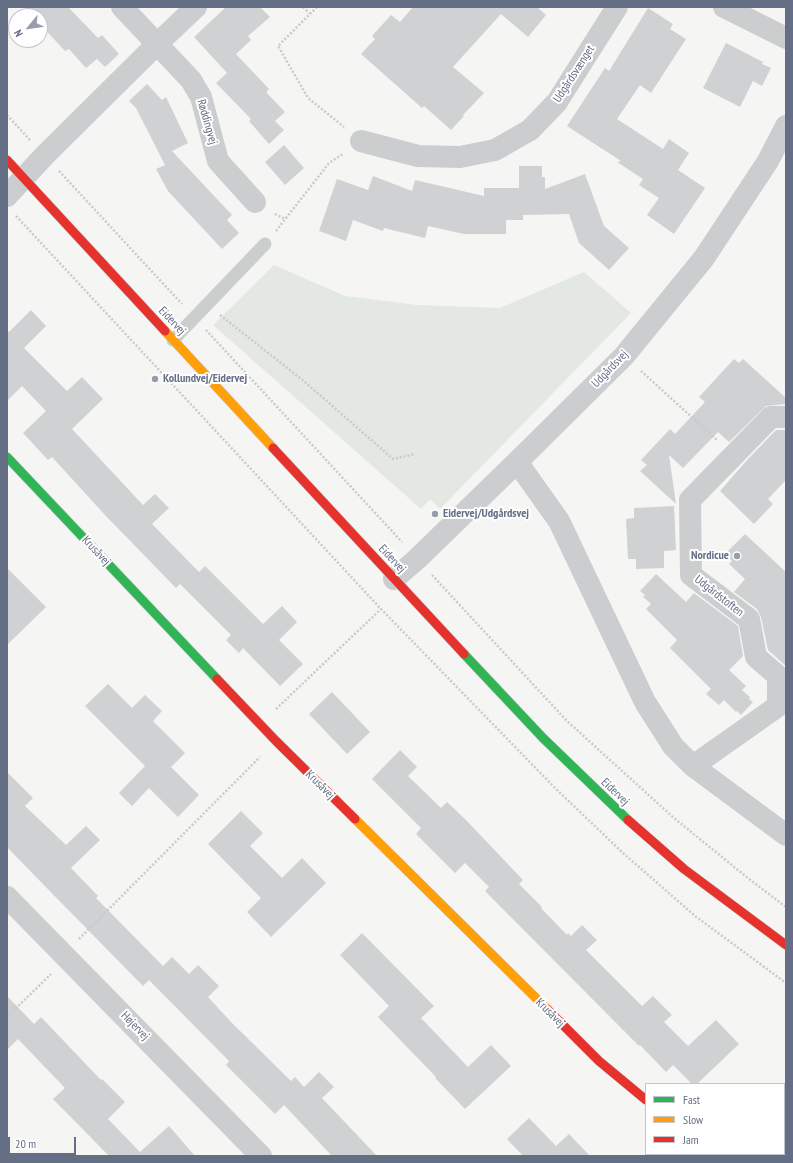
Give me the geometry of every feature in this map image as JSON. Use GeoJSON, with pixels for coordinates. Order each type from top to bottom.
{"type":"FeatureCollection","features":[{"type":"Feature","properties":{"kind":"street","name":"Røddingvej"},"geometry":{"type":"LineString","coordinates":[[122,7],[191,80],[201,97],[218,161],[255,202]]}},
{"type":"Feature","properties":{"kind":"street"},"geometry":{"type":"LineString","coordinates":[[7,196],[45,155],[196,7]]}},
{"type":"Feature","properties":{"kind":"street","name":"Udgårdsvænget"},"geometry":{"type":"LineString","coordinates":[[361,141],[418,156],[460,158],[495,150],[530,130],[557,102],[617,7]]}},
{"type":"Feature","properties":{"kind":"street"},"geometry":{"type":"LineString","coordinates":[[724,7],[786,38]]}},
{"type":"Feature","properties":{"kind":"street","name":"Udgårdsvej"},"geometry":{"type":"LineString","coordinates":[[394,579],[417,559],[624,356],[704,258],[768,161],[786,126]]}},
{"type":"Feature","properties":{"kind":"street","name":"Eidervej"},"geometry":{"type":"LineString","coordinates":[[7,160],[543,738],[613,808],[684,869],[786,945]]}},
{"type":"Feature","properties":{"kind":"street","name":"Udgårdstoften"},"geometry":{"type":"LineString","coordinates":[[693,766],[778,706],[778,676],[756,657],[749,619],[691,575],[690,500],[771,417],[786,417]]}},
{"type":"Feature","properties":{"kind":"street","name":"Krusåvej"},"geometry":{"type":"LineString","coordinates":[[7,457],[260,725],[599,1061],[645,1099]]}},
{"type":"Feature","properties":{"kind":"street"},"geometry":{"type":"LineString","coordinates":[[517,462],[559,521],[645,702],[673,746],[693,766],[786,835]]}},
{"type":"Feature","properties":{"kind":"street","name":"Højervej"},"geometry":{"type":"LineString","coordinates":[[7,897],[261,1156]]}},
{"type":"Feature","properties":{"kind":"lane"},"geometry":{"type":"LineString","coordinates":[[173,340],[265,244]]}},
{"type":"Feature","properties":{"kind":"path"},"geometry":{"type":"LineString","coordinates":[[303,7],[309,13]]}},
{"type":"Feature","properties":{"kind":"path"},"geometry":{"type":"LineString","coordinates":[[265,244],[329,163],[361,141],[308,98],[278,46],[309,13],[317,7]]}},
{"type":"Feature","properties":{"kind":"path"},"geometry":{"type":"LineString","coordinates":[[7,115],[567,721],[674,818],[749,879],[786,906]]}},
{"type":"Feature","properties":{"kind":"path"},"geometry":{"type":"LineString","coordinates":[[208,305],[305,382],[392,459],[415,454]]}},
{"type":"Feature","properties":{"kind":"path"},"geometry":{"type":"LineString","coordinates":[[624,356],[734,455]]}},
{"type":"Feature","properties":{"kind":"path"},"geometry":{"type":"LineString","coordinates":[[260,725],[381,610]]}},
{"type":"Feature","properties":{"kind":"path"},"geometry":{"type":"LineString","coordinates":[[7,1017],[68,958],[79,938],[276,741]]}},
{"type":"Feature","properties":{"kind":"shaded area"},"geometry":{"type":"Polygon","coordinates":[[[274,265],[345,296],[417,305],[500,308],[584,272],[631,313],[440,509],[430,499],[421,509],[213,325],[274,265]]]}},
{"type":"Feature","properties":{"kind":"building"},"geometry":{"type":"Polygon","coordinates":[[[24,7],[68,7],[98,38],[102,35],[119,54],[105,67],[97,59],[86,68],[69,49],[65,51],[48,33],[48,8],[24,7]]]}},
{"type":"Feature","properties":{"kind":"building"},"geometry":{"type":"Polygon","coordinates":[[[226,7],[260,7],[270,17],[248,36],[251,40],[236,54],[269,89],[266,92],[285,112],[275,121],[284,130],[269,144],[249,121],[251,119],[216,83],[227,73],[194,37],[226,7]]]}},
{"type":"Feature","properties":{"kind":"building"},"geometry":{"type":"Polygon","coordinates":[[[413,7],[537,7],[546,15],[528,37],[501,14],[453,67],[484,93],[451,130],[424,106],[422,108],[361,54],[375,39],[372,36],[391,15],[400,22],[413,7]]]}},
{"type":"Feature","properties":{"kind":"building"},"geometry":{"type":"Polygon","coordinates":[[[648,8],[673,24],[670,29],[686,39],[651,93],[640,85],[617,119],[663,149],[669,139],[689,153],[678,170],[705,188],[674,234],[647,215],[659,198],[639,185],[643,179],[617,162],[621,161],[567,126],[605,68],[609,71],[648,8]]]}},
{"type":"Feature","properties":{"kind":"building"},"geometry":{"type":"Polygon","coordinates":[[[726,43],[763,62],[762,64],[771,68],[762,86],[753,81],[740,107],[703,88],[726,43]]]}},
{"type":"Feature","properties":{"kind":"building"},"geometry":{"type":"Polygon","coordinates":[[[147,84],[162,100],[166,97],[188,143],[172,151],[232,215],[227,220],[239,233],[222,249],[168,191],[156,169],[165,165],[136,108],[129,101],[147,84]]]}},
{"type":"Feature","properties":{"kind":"building"},"geometry":{"type":"Polygon","coordinates":[[[284,145],[304,168],[285,185],[265,162],[284,145]]]}},
{"type":"Feature","properties":{"kind":"building"},"geometry":{"type":"Polygon","coordinates":[[[519,166],[542,166],[542,177],[545,177],[545,189],[585,174],[604,226],[629,248],[609,270],[579,243],[569,214],[523,215],[523,220],[506,220],[506,234],[464,234],[428,226],[425,238],[384,228],[383,231],[353,220],[346,241],[319,231],[337,179],[368,190],[373,176],[412,191],[415,180],[484,196],[484,188],[519,188],[519,166]]]}},
{"type":"Feature","properties":{"kind":"building"},"geometry":{"type":"Polygon","coordinates":[[[31,310],[46,326],[24,348],[67,391],[82,377],[103,399],[72,429],[143,505],[155,494],[169,508],[152,524],[199,572],[205,566],[263,624],[282,606],[297,622],[279,640],[303,664],[280,686],[243,648],[239,653],[226,640],[231,635],[180,584],[176,588],[105,515],[52,457],[48,460],[23,433],[46,411],[22,386],[7,401],[7,330],[9,332],[31,310]]]}},
{"type":"Feature","properties":{"kind":"building"},"geometry":{"type":"Polygon","coordinates":[[[734,359],[739,363],[743,359],[786,398],[786,404],[766,406],[729,442],[718,432],[683,468],[669,455],[676,504],[640,471],[647,465],[641,460],[670,429],[675,434],[705,402],[699,397],[734,359]]]}},
{"type":"Feature","properties":{"kind":"building"},"geometry":{"type":"Polygon","coordinates":[[[776,430],[786,430],[786,480],[768,499],[773,504],[754,524],[720,491],[776,430]]]}},
{"type":"Feature","properties":{"kind":"building"},"geometry":{"type":"Polygon","coordinates":[[[674,506],[676,550],[664,551],[664,568],[636,569],[636,559],[628,559],[626,519],[634,518],[634,508],[674,506]]]}},
{"type":"Feature","properties":{"kind":"building"},"geometry":{"type":"Polygon","coordinates":[[[745,534],[786,572],[786,666],[768,650],[761,617],[757,609],[734,592],[745,579],[729,564],[732,561],[725,554],[745,534]]]}},
{"type":"Feature","properties":{"kind":"building"},"geometry":{"type":"Polygon","coordinates":[[[7,568],[46,607],[7,645],[7,568]]]}},
{"type":"Feature","properties":{"kind":"building"},"geometry":{"type":"Polygon","coordinates":[[[656,574],[686,602],[694,593],[738,626],[743,656],[729,670],[746,686],[742,690],[753,702],[741,715],[724,700],[719,705],[706,694],[711,689],[670,648],[677,640],[646,609],[651,604],[643,597],[645,595],[640,591],[656,574]]]}},
{"type":"Feature","properties":{"kind":"building"},"geometry":{"type":"Polygon","coordinates":[[[108,684],[132,708],[145,695],[162,711],[153,721],[185,753],[171,767],[199,795],[178,817],[149,788],[132,806],[119,793],[145,766],[85,706],[108,684]]]}},
{"type":"Feature","properties":{"kind":"building"},"geometry":{"type":"Polygon","coordinates":[[[332,692],[370,732],[347,754],[309,714],[332,692]]]}},
{"type":"Feature","properties":{"kind":"building"},"geometry":{"type":"Polygon","coordinates":[[[400,750],[417,767],[408,776],[441,808],[447,802],[466,820],[523,880],[519,884],[567,935],[568,933],[571,936],[582,925],[597,940],[586,950],[642,1006],[653,996],[672,1015],[664,1022],[688,1046],[716,1020],[739,1044],[698,1083],[691,1083],[673,1065],[666,1072],[485,891],[489,887],[465,863],[455,873],[416,834],[421,828],[372,779],[400,750]]]}},
{"type":"Feature","properties":{"kind":"building"},"geometry":{"type":"Polygon","coordinates":[[[7,772],[33,798],[25,806],[66,845],[86,826],[100,840],[71,868],[98,896],[96,898],[163,966],[172,957],[189,974],[198,965],[219,986],[208,997],[231,1022],[291,1081],[295,1077],[304,1087],[319,1072],[334,1087],[322,1098],[377,1156],[332,1156],[284,1105],[275,1114],[226,1065],[229,1061],[149,980],[143,986],[7,847],[7,772]]]}},
{"type":"Feature","properties":{"kind":"building"},"geometry":{"type":"Polygon","coordinates":[[[241,811],[263,833],[250,846],[282,878],[302,858],[326,883],[271,937],[247,912],[261,898],[208,844],[241,811]]]}},
{"type":"Feature","properties":{"kind":"building"},"geometry":{"type":"Polygon","coordinates":[[[362,933],[434,1006],[421,1018],[468,1067],[491,1045],[511,1066],[465,1109],[378,1017],[389,1006],[340,955],[362,933]]]}},
{"type":"Feature","properties":{"kind":"building"},"geometry":{"type":"Polygon","coordinates":[[[7,996],[34,1024],[41,1017],[101,1080],[102,1079],[125,1102],[108,1119],[140,1152],[169,1126],[195,1156],[109,1156],[53,1099],[65,1088],[18,1039],[7,1050],[7,996]]]}},
{"type":"Feature","properties":{"kind":"building"},"geometry":{"type":"Polygon","coordinates":[[[529,1118],[556,1146],[569,1134],[590,1156],[523,1156],[507,1139],[529,1118]]]}},
{"type":"Feature","properties":{"kind":"traffic: fast"},"geometry":{"type":"LineString","coordinates":[[7,457],[217,679]]}},
{"type":"Feature","properties":{"kind":"traffic: fast"},"geometry":{"type":"LineString","coordinates":[[464,654],[543,738],[628,820]]}},
{"type":"Feature","properties":{"kind":"traffic: slow"},"geometry":{"type":"LineString","coordinates":[[165,331],[273,448]]}},
{"type":"Feature","properties":{"kind":"traffic: slow"},"geometry":{"type":"LineString","coordinates":[[355,819],[547,1009]]}},
{"type":"Feature","properties":{"kind":"traffic: jam"},"geometry":{"type":"LineString","coordinates":[[7,160],[165,331]]}},
{"type":"Feature","properties":{"kind":"traffic: jam"},"geometry":{"type":"LineString","coordinates":[[273,448],[464,654]]}},
{"type":"Feature","properties":{"kind":"traffic: jam"},"geometry":{"type":"LineString","coordinates":[[217,679],[276,741],[355,819]]}},
{"type":"Feature","properties":{"kind":"traffic: jam"},"geometry":{"type":"LineString","coordinates":[[628,820],[684,869],[786,945]]}},
{"type":"Feature","properties":{"kind":"traffic: jam"},"geometry":{"type":"LineString","coordinates":[[547,1009],[599,1061],[645,1099]]}},
{"type":"Feature","properties":{"kind":"place","name":"Kollundvej/Eidervej"},"geometry":{"type":"Point","coordinates":[155,379]}},
{"type":"Feature","properties":{"kind":"place","name":"Eidervej/Udgårdsvej"},"geometry":{"type":"Point","coordinates":[435,514]}},
{"type":"Feature","properties":{"kind":"place","name":"Nordicue"},"geometry":{"type":"Point","coordinates":[737,556]}}]}
